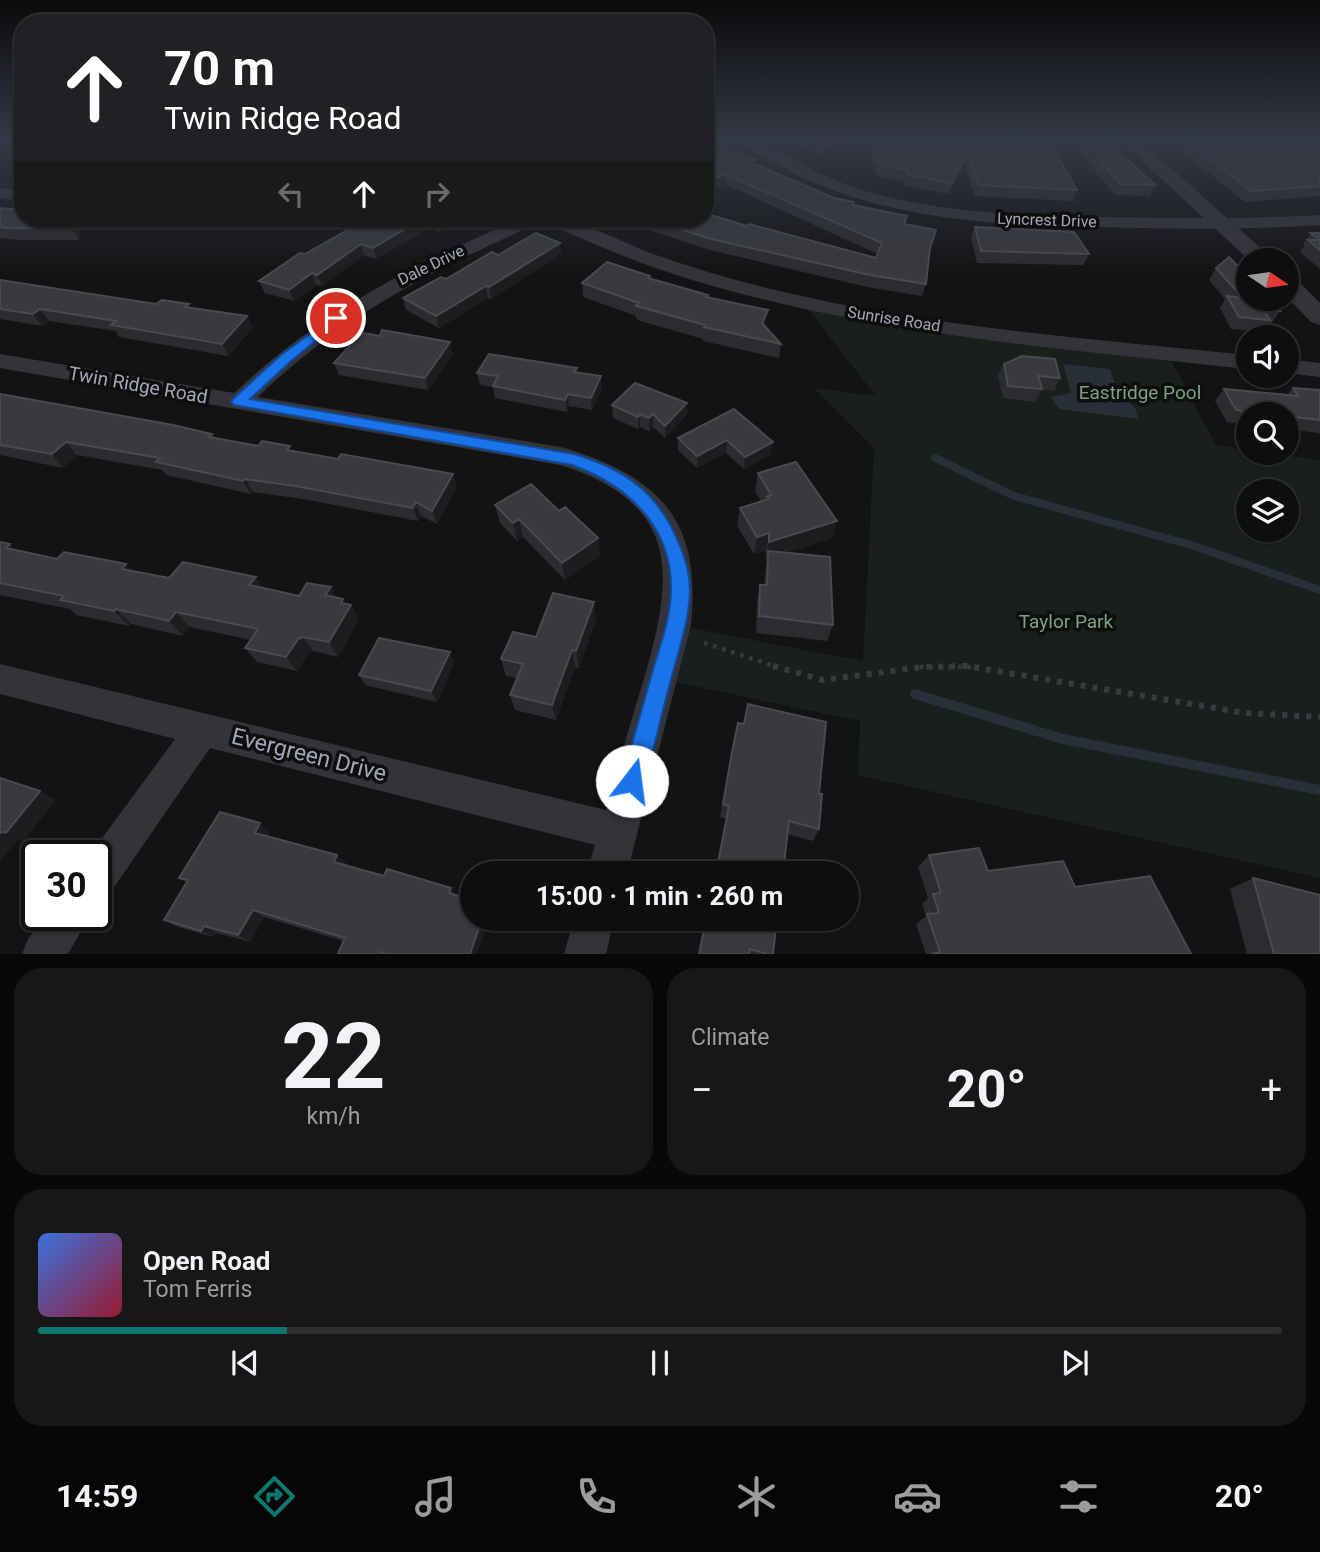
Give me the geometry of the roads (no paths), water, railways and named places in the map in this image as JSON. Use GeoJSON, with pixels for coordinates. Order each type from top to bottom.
{"type":"FeatureCollection","features":[{"type":"Feature","properties":{"kind":"street","name":"Lyncrest Drive"},"geometry":{"type":"LineString","coordinates":[[836,186],[876,199],[933,212],[1006,219],[1224,225],[1320,220]]}},
{"type":"Feature","properties":{"kind":"street"},"geometry":{"type":"LineString","coordinates":[[1180,186],[1250,248]]}},
{"type":"Feature","properties":{"kind":"street","name":"Dale Drive"},"geometry":{"type":"LineString","coordinates":[[239,402],[316,333],[379,291],[444,257],[512,228]]}},
{"type":"Feature","properties":{"kind":"street","name":"Sunrise Road"},"geometry":{"type":"LineString","coordinates":[[573,228],[678,269],[812,304],[961,330],[1236,361]]}},
{"type":"Feature","properties":{"kind":"street"},"geometry":{"type":"LineString","coordinates":[[1299,295],[1320,317]]}},
{"type":"Feature","properties":{"kind":"street","name":"Twin Ridge Road"},"geometry":{"type":"LineString","coordinates":[[0,361],[574,459],[624,482],[644,499],[665,528]]}},
{"type":"Feature","properties":{"kind":"street"},"geometry":{"type":"LineString","coordinates":[[1299,368],[1320,370]]}},
{"type":"Feature","properties":{"kind":"street"},"geometry":{"type":"LineString","coordinates":[[610,861],[678,609],[681,575],[674,547],[665,528]]}},
{"type":"Feature","properties":{"kind":"street","name":"Evergreen Drive"},"geometry":{"type":"LineString","coordinates":[[0,679],[618,832]]}},
{"type":"Feature","properties":{"kind":"street"},"geometry":{"type":"LineString","coordinates":[[112,857],[202,730]]}},
{"type":"Feature","properties":{"kind":"street"},"geometry":{"type":"LineString","coordinates":[[43,954],[60,931]]}},
{"type":"Feature","properties":{"kind":"street"},"geometry":{"type":"LineString","coordinates":[[585,954],[591,931]]}},
{"type":"Feature","properties":{"kind":"waterway"},"geometry":{"type":"LineString","coordinates":[[935,458],[1014,496],[1191,545],[1320,590]]}},
{"type":"Feature","properties":{"kind":"waterway"},"geometry":{"type":"LineString","coordinates":[[915,694],[1063,739],[1320,790]]}},
{"type":"Feature","properties":{"kind":"park label","name":"Eastridge Pool"},"geometry":{"type":"Point","coordinates":[1140,392]}},
{"type":"Feature","properties":{"kind":"park label","name":"Taylor Park"},"geometry":{"type":"Point","coordinates":[1066,621]}}]}
